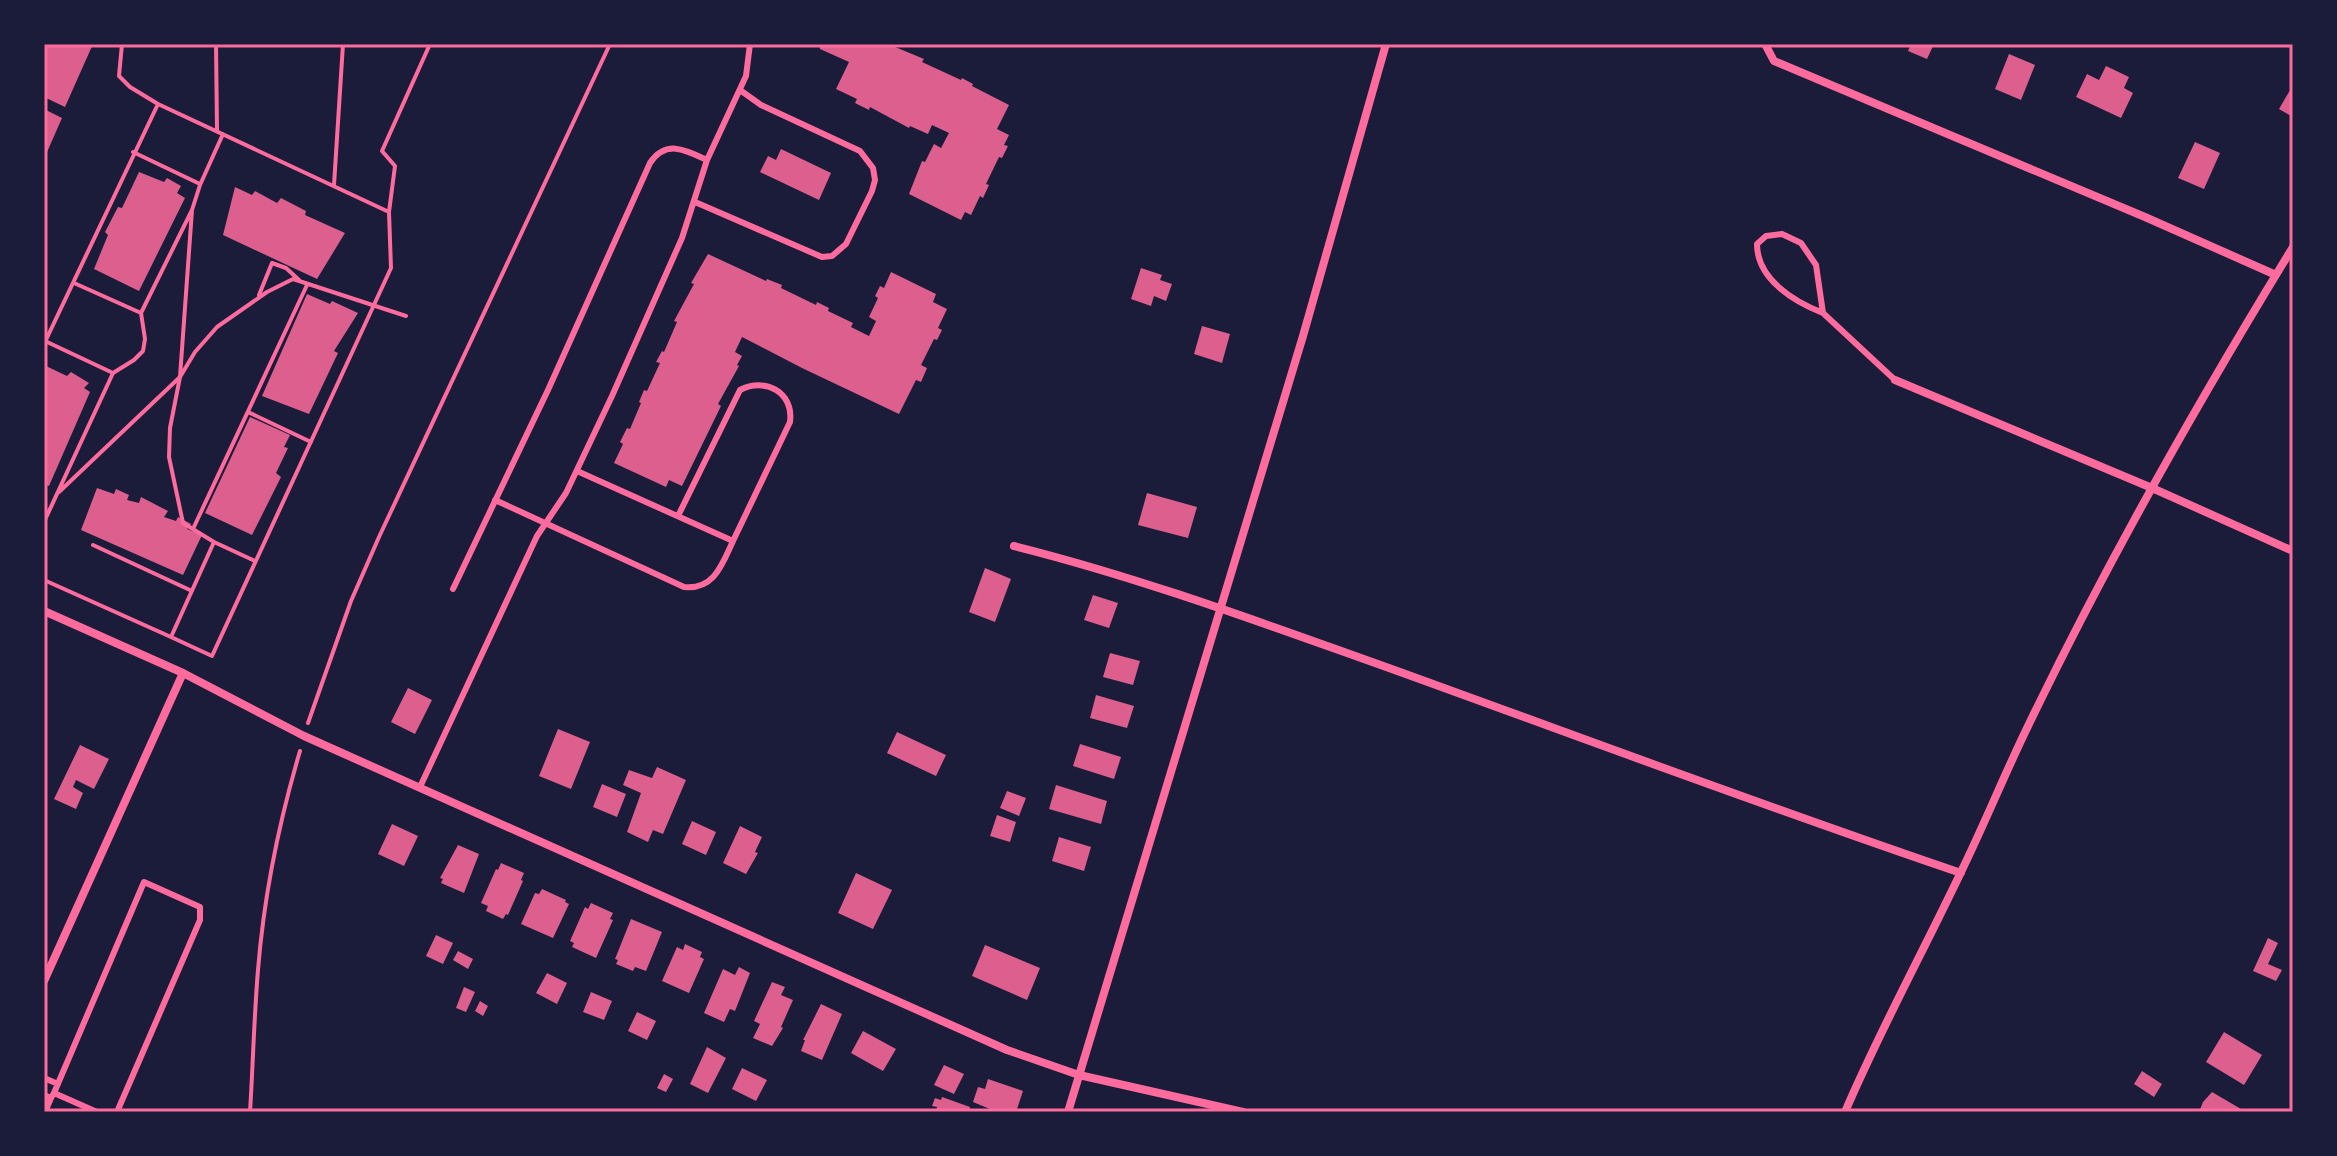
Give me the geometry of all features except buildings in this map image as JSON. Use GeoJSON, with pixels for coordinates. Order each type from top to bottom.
{"type":"FeatureCollection","features":[{"type":"Feature","properties":{"kind":"street"},"geometry":{"type":"LineString","coordinates":[[1068,1112],[1303,336],[1386,44]]}},
{"type":"Feature","properties":{"kind":"street"},"geometry":{"type":"LineString","coordinates":[[1765,44],[1774,61],[2276,275]]}},
{"type":"Feature","properties":{"kind":"street"},"geometry":{"type":"LineString","coordinates":[[1845,1112],[1961,873],[2029,723],[2152,488],[2225,357],[2293,247]]}},
{"type":"Feature","properties":{"kind":"street"},"geometry":{"type":"LineString","coordinates":[[1895,380],[2293,551]]}},
{"type":"Feature","properties":{"kind":"street"},"geometry":{"type":"LineString","coordinates":[[1014,546],[1092,566],[1220,608],[1828,828],[1961,873]]}},
{"type":"Feature","properties":{"kind":"street"},"geometry":{"type":"LineString","coordinates":[[44,611],[183,673],[304,736],[1007,1050],[1079,1075],[1243,1112]]}},
{"type":"Feature","properties":{"kind":"street"},"geometry":{"type":"LineString","coordinates":[[44,981],[183,673]]}},
{"type":"Feature","properties":{"kind":"lane"},"geometry":{"type":"LineString","coordinates":[[420,787],[537,536],[577,471],[682,238],[707,160],[746,76],[750,44]]}},
{"type":"Feature","properties":{"kind":"lane"},"geometry":{"type":"LineString","coordinates":[[957,44],[977,44]]}},
{"type":"Feature","properties":{"kind":"lane"},"geometry":{"type":"LineString","coordinates":[[695,202],[822,257],[832,256],[846,244],[872,191],[875,180],[873,168],[860,151],[761,105],[740,90]]}},
{"type":"Feature","properties":{"kind":"lane"},"geometry":{"type":"LineString","coordinates":[[453,589],[548,390],[650,163],[662,150],[672,147],[707,160]]}},
{"type":"Feature","properties":{"kind":"lane"},"geometry":{"type":"LineString","coordinates":[[1823,313],[1816,265],[1801,243],[1782,234],[1766,236],[1757,244],[1757,260],[1771,279],[1787,295],[1823,313],[1895,380]]}},
{"type":"Feature","properties":{"kind":"lane"},"geometry":{"type":"LineString","coordinates":[[495,500],[684,587],[695,588],[714,578],[790,422],[791,411],[787,402],[772,388],[761,384],[740,390],[678,516]]}},
{"type":"Feature","properties":{"kind":"lane"},"geometry":{"type":"LineString","coordinates":[[577,471],[733,541]]}},
{"type":"Feature","properties":{"kind":"lane"},"geometry":{"type":"LineString","coordinates":[[45,1112],[144,882],[200,907],[200,920],[117,1112]]}},
{"type":"Feature","properties":{"kind":"lane"},"geometry":{"type":"LineString","coordinates":[[44,1078],[58,1084]]}},
{"type":"Feature","properties":{"kind":"lane"},"geometry":{"type":"LineString","coordinates":[[50,1095],[97,1112]]}},
{"type":"Feature","properties":{"kind":"path"},"geometry":{"type":"LineString","coordinates":[[122,44],[119,76],[130,87],[158,104],[389,212]]}},
{"type":"Feature","properties":{"kind":"path"},"geometry":{"type":"LineString","coordinates":[[216,44],[217,130]]}},
{"type":"Feature","properties":{"kind":"path"},"geometry":{"type":"LineString","coordinates":[[334,186],[343,44]]}},
{"type":"Feature","properties":{"kind":"path"},"geometry":{"type":"LineString","coordinates":[[44,580],[212,656],[391,268],[389,212],[395,166],[382,151],[430,44]]}},
{"type":"Feature","properties":{"kind":"path"},"geometry":{"type":"LineString","coordinates":[[250,1112],[258,968],[268,885],[284,806],[304,736],[351,601],[610,44]]}},
{"type":"Feature","properties":{"kind":"path"},"geometry":{"type":"LineString","coordinates":[[113,373],[45,342],[158,104]]}},
{"type":"Feature","properties":{"kind":"path"},"geometry":{"type":"LineString","coordinates":[[44,522],[113,373],[143,351],[145,339],[141,313],[192,210],[223,134]]}},
{"type":"Feature","properties":{"kind":"path"},"geometry":{"type":"LineString","coordinates":[[133,152],[200,185]]}},
{"type":"Feature","properties":{"kind":"path"},"geometry":{"type":"LineString","coordinates":[[192,210],[180,377],[170,428],[169,457],[183,523],[255,561]]}},
{"type":"Feature","properties":{"kind":"path"},"geometry":{"type":"LineString","coordinates":[[258,298],[272,263],[286,268],[301,282]]}},
{"type":"Feature","properties":{"kind":"path"},"geometry":{"type":"LineString","coordinates":[[59,492],[180,377],[195,352],[217,327],[258,298],[293,279],[406,316]]}},
{"type":"Feature","properties":{"kind":"path"},"geometry":{"type":"LineString","coordinates":[[74,283],[141,313]]}},
{"type":"Feature","properties":{"kind":"path"},"geometry":{"type":"LineString","coordinates":[[193,529],[307,285]]}},
{"type":"Feature","properties":{"kind":"path"},"geometry":{"type":"LineString","coordinates":[[248,412],[311,442]]}},
{"type":"Feature","properties":{"kind":"path"},"geometry":{"type":"LineString","coordinates":[[44,502],[51,505]]}},
{"type":"Feature","properties":{"kind":"path"},"geometry":{"type":"LineString","coordinates":[[171,637],[214,542]]}},
{"type":"Feature","properties":{"kind":"path"},"geometry":{"type":"LineString","coordinates":[[93,545],[192,591]]}}]}
